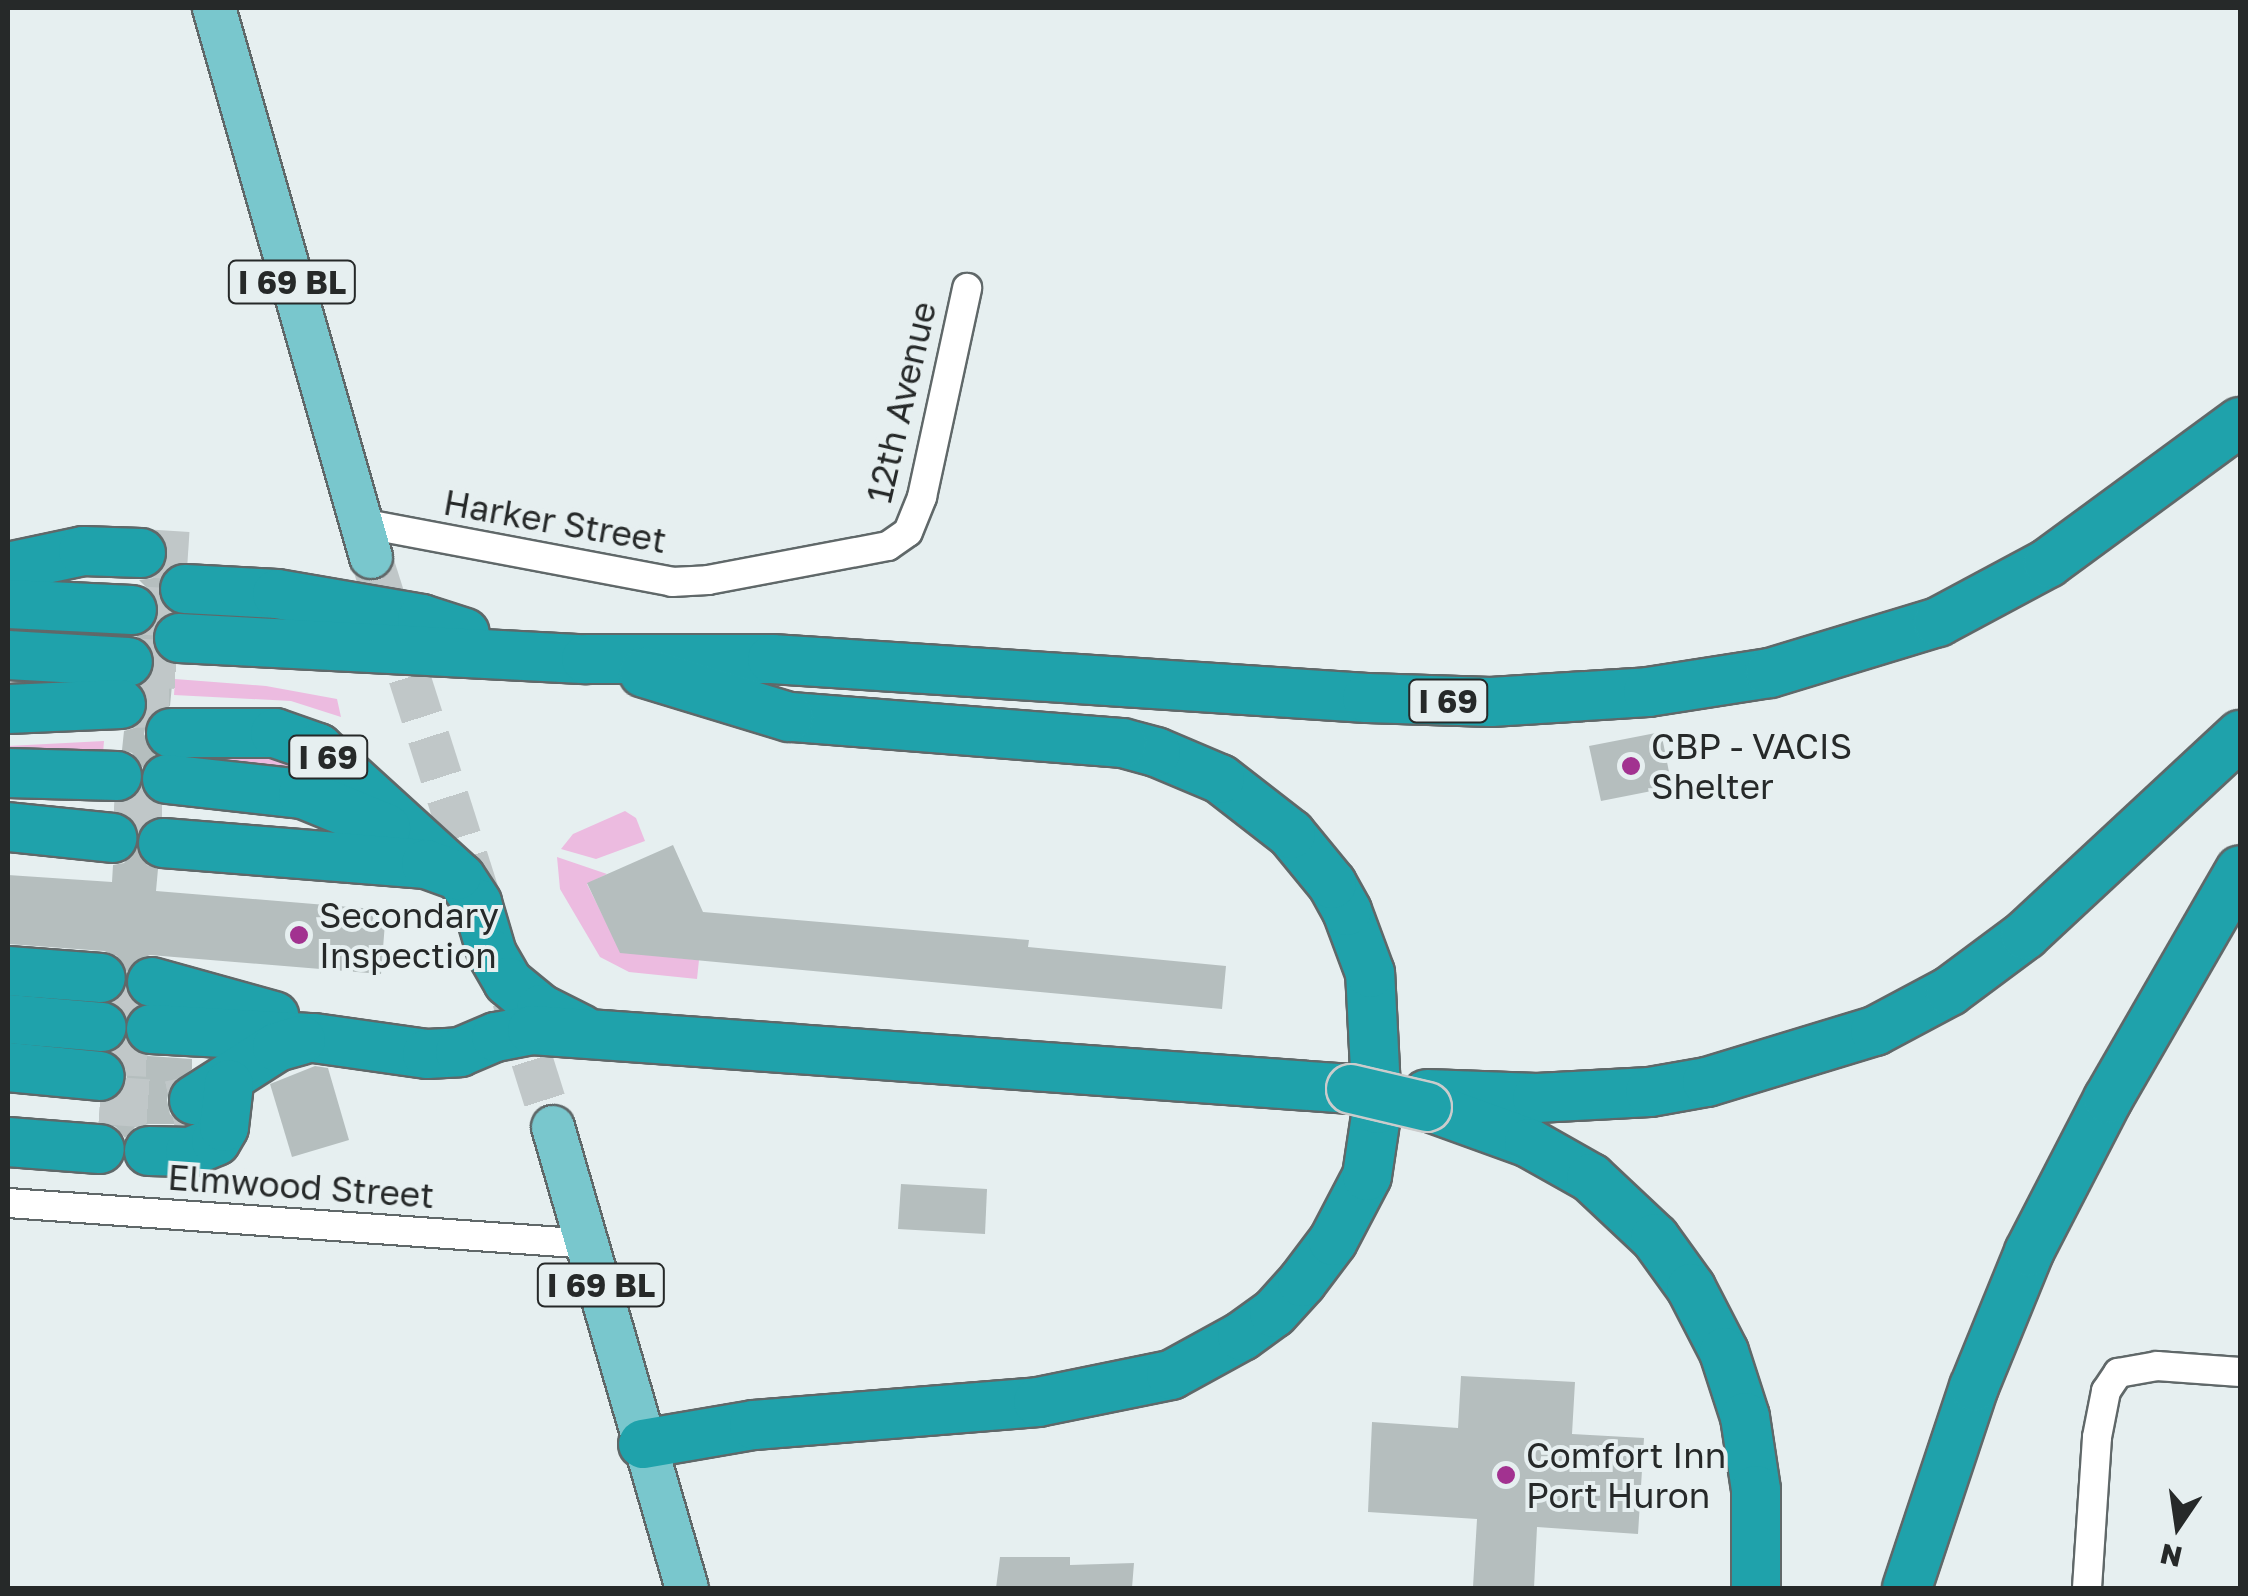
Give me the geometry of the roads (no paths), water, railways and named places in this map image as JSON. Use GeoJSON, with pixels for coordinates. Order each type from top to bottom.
{"type":"FeatureCollection","features":[{"type":"Feature","properties":{"kind":"highway","name":"I 69"},"geometry":{"type":"LineString","coordinates":[[175,693],[527,656],[772,659],[1367,698],[1491,702],[1709,686],[1889,640],[1981,602],[2048,563],[2240,422]]}},
{"type":"Feature","properties":{"kind":"highway"},"geometry":{"type":"LineString","coordinates":[[8,567],[73,552],[125,691]]}},
{"type":"Feature","properties":{"kind":"highway"},"geometry":{"type":"LineString","coordinates":[[8,580],[125,691]]}},
{"type":"Feature","properties":{"kind":"highway"},"geometry":{"type":"LineString","coordinates":[[441,862],[426,864],[175,693],[346,584],[527,656]]}},
{"type":"Feature","properties":{"kind":"highway"},"geometry":{"type":"LineString","coordinates":[[8,604],[125,691]]}},
{"type":"Feature","properties":{"kind":"highway"},"geometry":{"type":"LineString","coordinates":[[8,628],[125,691]]}},
{"type":"Feature","properties":{"kind":"highway"},"geometry":{"type":"LineString","coordinates":[[8,655],[125,691]]}},
{"type":"Feature","properties":{"kind":"highway"},"geometry":{"type":"LineString","coordinates":[[586,659],[789,717],[1088,737],[1186,763],[1242,794],[1292,834],[1332,884],[1356,931],[1370,973],[1377,1109],[1367,1176],[1333,1241],[1302,1282],[1274,1312],[1242,1336],[1171,1376],[1118,1388],[1038,1402],[754,1425],[644,1444]]}},
{"type":"Feature","properties":{"kind":"highway"},"geometry":{"type":"LineString","coordinates":[[8,709],[125,691]]}},
{"type":"Feature","properties":{"kind":"highway"},"geometry":{"type":"LineString","coordinates":[[8,736],[125,691]]}},
{"type":"Feature","properties":{"kind":"highway"},"geometry":{"type":"LineString","coordinates":[[8,773],[125,691]]}},
{"type":"Feature","properties":{"kind":"highway"},"geometry":{"type":"LineString","coordinates":[[8,800],[125,691]]}},
{"type":"Feature","properties":{"kind":"highway"},"geometry":{"type":"LineString","coordinates":[[8,827],[125,691]]}},
{"type":"Feature","properties":{"kind":"highway","name":"I 69"},"geometry":{"type":"LineString","coordinates":[[175,693],[318,748],[441,862],[477,903],[492,954],[508,982],[564,1022],[608,1037]]}},
{"type":"Feature","properties":{"kind":"highway","name":"I 69"},"geometry":{"type":"LineString","coordinates":[[175,693],[304,794],[352,810],[441,862]]}},
{"type":"Feature","properties":{"kind":"highway","name":"I 69"},"geometry":{"type":"LineString","coordinates":[[152,1017],[242,1066],[369,1044],[445,1053],[472,1049],[514,1032],[1332,1087],[1427,1100],[1650,1092],[1706,1082],[1875,1031],[1963,982],[2065,900],[2240,735]]}},
{"type":"Feature","properties":{"kind":"highway"},"geometry":{"type":"LineString","coordinates":[[1907,1588],[1968,1404],[2030,1252],[2108,1098],[2240,870]]}},
{"type":"Feature","properties":{"kind":"highway"},"geometry":{"type":"LineString","coordinates":[[8,971],[100,1063]]}},
{"type":"Feature","properties":{"kind":"highway"},"geometry":{"type":"LineString","coordinates":[[8,994],[100,1063]]}},
{"type":"Feature","properties":{"kind":"highway"},"geometry":{"type":"LineString","coordinates":[[8,1018],[100,1063]]}},
{"type":"Feature","properties":{"kind":"highway"},"geometry":{"type":"LineString","coordinates":[[8,1043],[100,1063]]}},
{"type":"Feature","properties":{"kind":"highway"},"geometry":{"type":"LineString","coordinates":[[8,1067],[100,1063]]}},
{"type":"Feature","properties":{"kind":"highway"},"geometry":{"type":"LineString","coordinates":[[8,1092],[100,1063]]}},
{"type":"Feature","properties":{"kind":"highway"},"geometry":{"type":"LineString","coordinates":[[8,1116],[100,1063]]}},
{"type":"Feature","properties":{"kind":"highway"},"geometry":{"type":"LineString","coordinates":[[8,1142],[100,1063]]}},
{"type":"Feature","properties":{"kind":"highway"},"geometry":{"type":"LineString","coordinates":[[149,1151],[190,1152],[216,1141],[242,1066]]}},
{"type":"Feature","properties":{"kind":"highway"},"geometry":{"type":"LineString","coordinates":[[1427,1100],[1489,1126],[1591,1178],[1655,1238],[1692,1288],[1724,1352],[1745,1416],[1756,1490],[1756,1588]]}},
{"type":"Feature","properties":{"kind":"main road","name":"I 69 BL"},"geometry":{"type":"LineString","coordinates":[[214,8],[366,540]]}},
{"type":"Feature","properties":{"kind":"main road","name":"I 69 BL"},"geometry":{"type":"LineString","coordinates":[[553,1127],[687,1588]]}},
{"type":"Feature","properties":{"kind":"street","name":"12th Avenue"},"geometry":{"type":"LineString","coordinates":[[908,532],[922,497],[966,288]]}},
{"type":"Feature","properties":{"kind":"street","name":"Harker Street"},"geometry":{"type":"LineString","coordinates":[[366,540],[672,582],[708,580],[874,551],[908,532]]}},
{"type":"Feature","properties":{"kind":"street","name":"Elmwood Street"},"geometry":{"type":"LineString","coordinates":[[8,1203],[590,1244]]}},
{"type":"Feature","properties":{"kind":"street"},"geometry":{"type":"LineString","coordinates":[[2086,1588],[2097,1436],[2106,1391],[2118,1373],[2157,1366],[2240,1372]]}},
{"type":"Feature","properties":{"kind":"tunnel"},"geometry":{"type":"LineString","coordinates":[[141,553],[188,556]]}},
{"type":"Feature","properties":{"kind":"tunnel"},"geometry":{"type":"LineString","coordinates":[[371,557],[482,904]]}},
{"type":"Feature","properties":{"kind":"tunnel"},"geometry":{"type":"LineString","coordinates":[[132,610],[183,613]]}},
{"type":"Feature","properties":{"kind":"tunnel"},"geometry":{"type":"LineString","coordinates":[[128,662],[177,665]]}},
{"type":"Feature","properties":{"kind":"tunnel"},"geometry":{"type":"LineString","coordinates":[[121,704],[175,703]]}},
{"type":"Feature","properties":{"kind":"tunnel"},"geometry":{"type":"LineString","coordinates":[[114,807],[165,810]]}},
{"type":"Feature","properties":{"kind":"tunnel"},"geometry":{"type":"LineString","coordinates":[[513,1000],[553,1127]]}},
{"type":"Feature","properties":{"kind":"tunnel"},"geometry":{"type":"LineString","coordinates":[[100,1002],[152,1005]]}},
{"type":"Feature","properties":{"kind":"tunnel"},"geometry":{"type":"LineString","coordinates":[[99,1050],[152,1053]]}},
{"type":"Feature","properties":{"kind":"tunnel"},"geometry":{"type":"LineString","coordinates":[[100,1100],[170,1105],[194,1100]]}},
{"type":"Feature","properties":{"kind":"place","name":"CBP - VACIS Shelter"},"geometry":{"type":"Point","coordinates":[1631,766]}},
{"type":"Feature","properties":{"kind":"place","name":"Secondary Inspection"},"geometry":{"type":"Point","coordinates":[299,935]}},
{"type":"Feature","properties":{"kind":"place","name":"Comfort Inn Port Huron"},"geometry":{"type":"Point","coordinates":[1506,1475]}}]}
